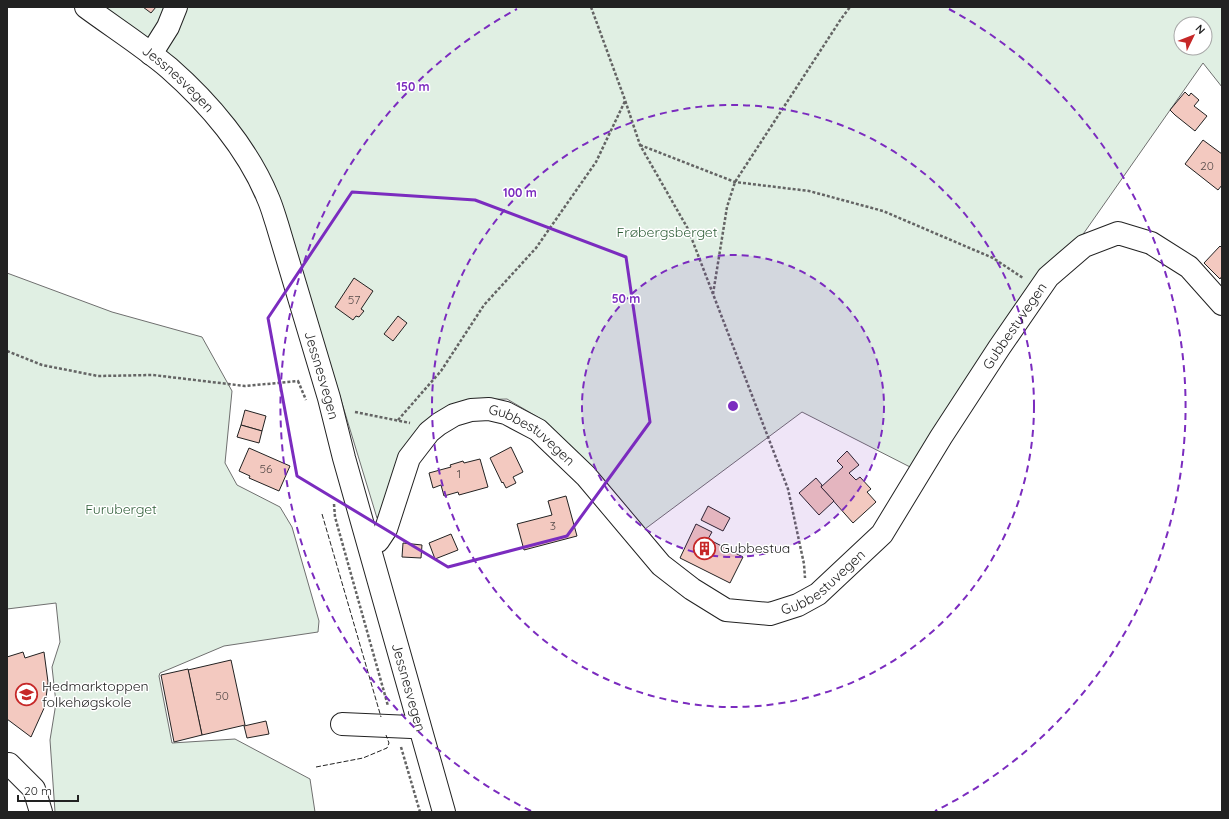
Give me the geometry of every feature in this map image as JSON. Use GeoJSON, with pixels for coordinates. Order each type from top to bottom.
{"type":"FeatureCollection","features":[{"type":"Feature","properties":{"kind":"street","name":"Jessnesvegen"},"geometry":{"type":"LineString","coordinates":[[86,7],[151,54],[192,90],[238,143],[268,197],[329,398],[344,458],[444,812]]}},
{"type":"Feature","properties":{"kind":"street"},"geometry":{"type":"LineString","coordinates":[[151,54],[168,27],[176,7]]}},
{"type":"Feature","properties":{"kind":"street","name":"Gubbestuvegen"},"geometry":{"type":"LineString","coordinates":[[369,544],[378,541],[386,529],[409,458],[429,432],[439,424],[454,416],[471,410],[489,409],[506,413],[538,430],[586,476],[661,565],[692,589],[726,610],[770,614],[798,605],[818,594],[882,534],[941,437],[999,348],[1048,277],[1084,246],[1118,233],[1151,243],[1189,267],[1222,304]]}},
{"type":"Feature","properties":{"kind":"street"},"geometry":{"type":"LineString","coordinates":[[342,724],[411,727],[419,725]]}},
{"type":"Feature","properties":{"kind":"street"},"geometry":{"type":"LineString","coordinates":[[10,764],[34,789],[41,812]]}},
{"type":"Feature","properties":{"kind":"path"},"geometry":{"type":"LineString","coordinates":[[591,7],[640,145],[688,229],[788,489],[804,564],[806,600]]}},
{"type":"Feature","properties":{"kind":"path"},"geometry":{"type":"LineString","coordinates":[[713,294],[727,207],[735,182],[850,7]]}},
{"type":"Feature","properties":{"kind":"path"},"geometry":{"type":"LineString","coordinates":[[398,420],[441,371],[484,305],[536,248],[596,162],[625,100]]}},
{"type":"Feature","properties":{"kind":"path"},"geometry":{"type":"LineString","coordinates":[[640,145],[735,182],[810,191],[883,211],[993,258],[1040,289]]}},
{"type":"Feature","properties":{"kind":"path"},"geometry":{"type":"LineString","coordinates":[[7,351],[42,365],[98,376],[153,376],[245,386],[298,381],[329,398],[340,410],[398,420],[413,424],[429,432]]}},
{"type":"Feature","properties":{"kind":"path"},"geometry":{"type":"LineString","coordinates":[[298,381],[308,406]]}},
{"type":"Feature","properties":{"kind":"path"},"geometry":{"type":"LineString","coordinates":[[333,502],[335,517],[393,726],[420,812]]}},
{"type":"Feature","properties":{"kind":"highlighted area"},"geometry":{"type":"Polygon","coordinates":[[[352,192],[475,200],[626,257],[650,422],[567,536],[448,567],[297,476],[268,318],[352,192]]]}},
{"type":"Feature","properties":{"kind":"green space","name":"Frøbergsberget"},"geometry":{"type":"Polygon","coordinates":[[[82,7],[1222,7],[1222,87],[1203,63],[1079,240],[914,469],[802,412],[641,532],[541,419],[507,399],[468,400],[431,419],[388,502],[377,518],[282,206],[248,142],[82,7]]]}},
{"type":"Feature","properties":{"kind":"green space","name":"Furuberget"},"geometry":{"type":"Polygon","coordinates":[[[7,273],[112,312],[202,337],[232,391],[225,463],[237,485],[280,507],[292,527],[319,621],[318,632],[224,646],[160,673],[159,676],[172,743],[235,739],[310,779],[315,812],[55,812],[50,740],[56,703],[52,667],[60,642],[56,603],[7,609],[7,273]]]}},
{"type":"Feature","properties":{"kind":"building"},"geometry":{"type":"Polygon","coordinates":[[[143,7],[156,7],[151,13],[143,7]]]}},
{"type":"Feature","properties":{"kind":"building"},"geometry":{"type":"Polygon","coordinates":[[[1185,92],[1189,96],[1191,93],[1199,100],[1194,106],[1207,116],[1195,131],[1170,110],[1185,92]]]}},
{"type":"Feature","properties":{"kind":"building"},"geometry":{"type":"Polygon","coordinates":[[[1203,140],[1222,154],[1222,185],[1218,190],[1185,164],[1203,140]]]}},
{"type":"Feature","properties":{"kind":"building"},"geometry":{"type":"Polygon","coordinates":[[[1220,246],[1222,248],[1222,276],[1220,279],[1204,263],[1220,246]]]}},
{"type":"Feature","properties":{"kind":"building"},"geometry":{"type":"Polygon","coordinates":[[[354,278],[373,291],[361,309],[364,311],[359,317],[356,316],[353,320],[335,307],[354,278]]]}},
{"type":"Feature","properties":{"kind":"building"},"geometry":{"type":"Polygon","coordinates":[[[398,316],[407,323],[393,341],[384,334],[398,316]]]}},
{"type":"Feature","properties":{"kind":"building"},"geometry":{"type":"Polygon","coordinates":[[[245,410],[266,416],[262,431],[241,425],[245,410]]]}},
{"type":"Feature","properties":{"kind":"building"},"geometry":{"type":"Polygon","coordinates":[[[241,425],[262,431],[259,443],[237,437],[241,425]]]}},
{"type":"Feature","properties":{"kind":"building"},"geometry":{"type":"Polygon","coordinates":[[[511,447],[523,472],[513,477],[516,483],[506,488],[490,458],[511,447]]]}},
{"type":"Feature","properties":{"kind":"building"},"geometry":{"type":"Polygon","coordinates":[[[249,448],[290,466],[279,491],[249,478],[250,476],[239,471],[249,448]]]}},
{"type":"Feature","properties":{"kind":"building"},"geometry":{"type":"Polygon","coordinates":[[[847,451],[859,465],[849,473],[856,480],[860,477],[871,489],[867,492],[876,502],[853,523],[821,487],[843,467],[837,461],[847,451]]]}},
{"type":"Feature","properties":{"kind":"building"},"geometry":{"type":"Polygon","coordinates":[[[480,459],[488,487],[459,495],[458,492],[444,496],[441,485],[433,488],[429,473],[451,467],[450,465],[463,461],[464,463],[480,459]]]}},
{"type":"Feature","properties":{"kind":"building"},"geometry":{"type":"Polygon","coordinates":[[[816,478],[822,485],[821,487],[834,501],[819,515],[799,493],[816,478]]]}},
{"type":"Feature","properties":{"kind":"building"},"geometry":{"type":"Polygon","coordinates":[[[566,496],[577,536],[524,550],[517,524],[552,515],[548,501],[566,496]]]}},
{"type":"Feature","properties":{"kind":"building"},"geometry":{"type":"Polygon","coordinates":[[[708,506],[730,518],[723,531],[701,520],[708,506]]]}},
{"type":"Feature","properties":{"kind":"building","name":"Gubbestua"},"geometry":{"type":"Polygon","coordinates":[[[696,524],[712,532],[708,539],[743,557],[730,583],[680,558],[696,524]]]}},
{"type":"Feature","properties":{"kind":"building"},"geometry":{"type":"Polygon","coordinates":[[[451,534],[458,550],[435,559],[429,543],[451,534]]]}},
{"type":"Feature","properties":{"kind":"building"},"geometry":{"type":"Polygon","coordinates":[[[403,543],[422,545],[421,558],[402,557],[403,543]]]}},
{"type":"Feature","properties":{"kind":"building","name":"Hedmarktoppen folkehøgskole"},"geometry":{"type":"Polygon","coordinates":[[[23,652],[25,658],[44,652],[48,682],[45,706],[31,737],[7,719],[7,657],[23,652]]]}},
{"type":"Feature","properties":{"kind":"building"},"geometry":{"type":"Polygon","coordinates":[[[231,660],[245,725],[202,735],[188,670],[231,660]]]}},
{"type":"Feature","properties":{"kind":"building"},"geometry":{"type":"Polygon","coordinates":[[[188,669],[202,735],[174,742],[161,675],[188,669]]]}},
{"type":"Feature","properties":{"kind":"building"},"geometry":{"type":"Polygon","coordinates":[[[266,721],[269,734],[247,738],[244,726],[266,721]]]}},
{"type":"Feature","properties":{"kind":"fence"},"geometry":{"type":"LineString","coordinates":[[322,514],[381,717]]}},
{"type":"Feature","properties":{"kind":"fence"},"geometry":{"type":"LineString","coordinates":[[316,767],[363,758],[387,748],[389,743],[386,735]]}},
{"type":"Feature","properties":{"kind":"place","name":"Gubbestua"},"geometry":{"type":"Point","coordinates":[705,548]}},
{"type":"Feature","properties":{"kind":"place","name":"Hedmarktoppen folkehøgskole"},"geometry":{"type":"Point","coordinates":[27,694]}}]}
